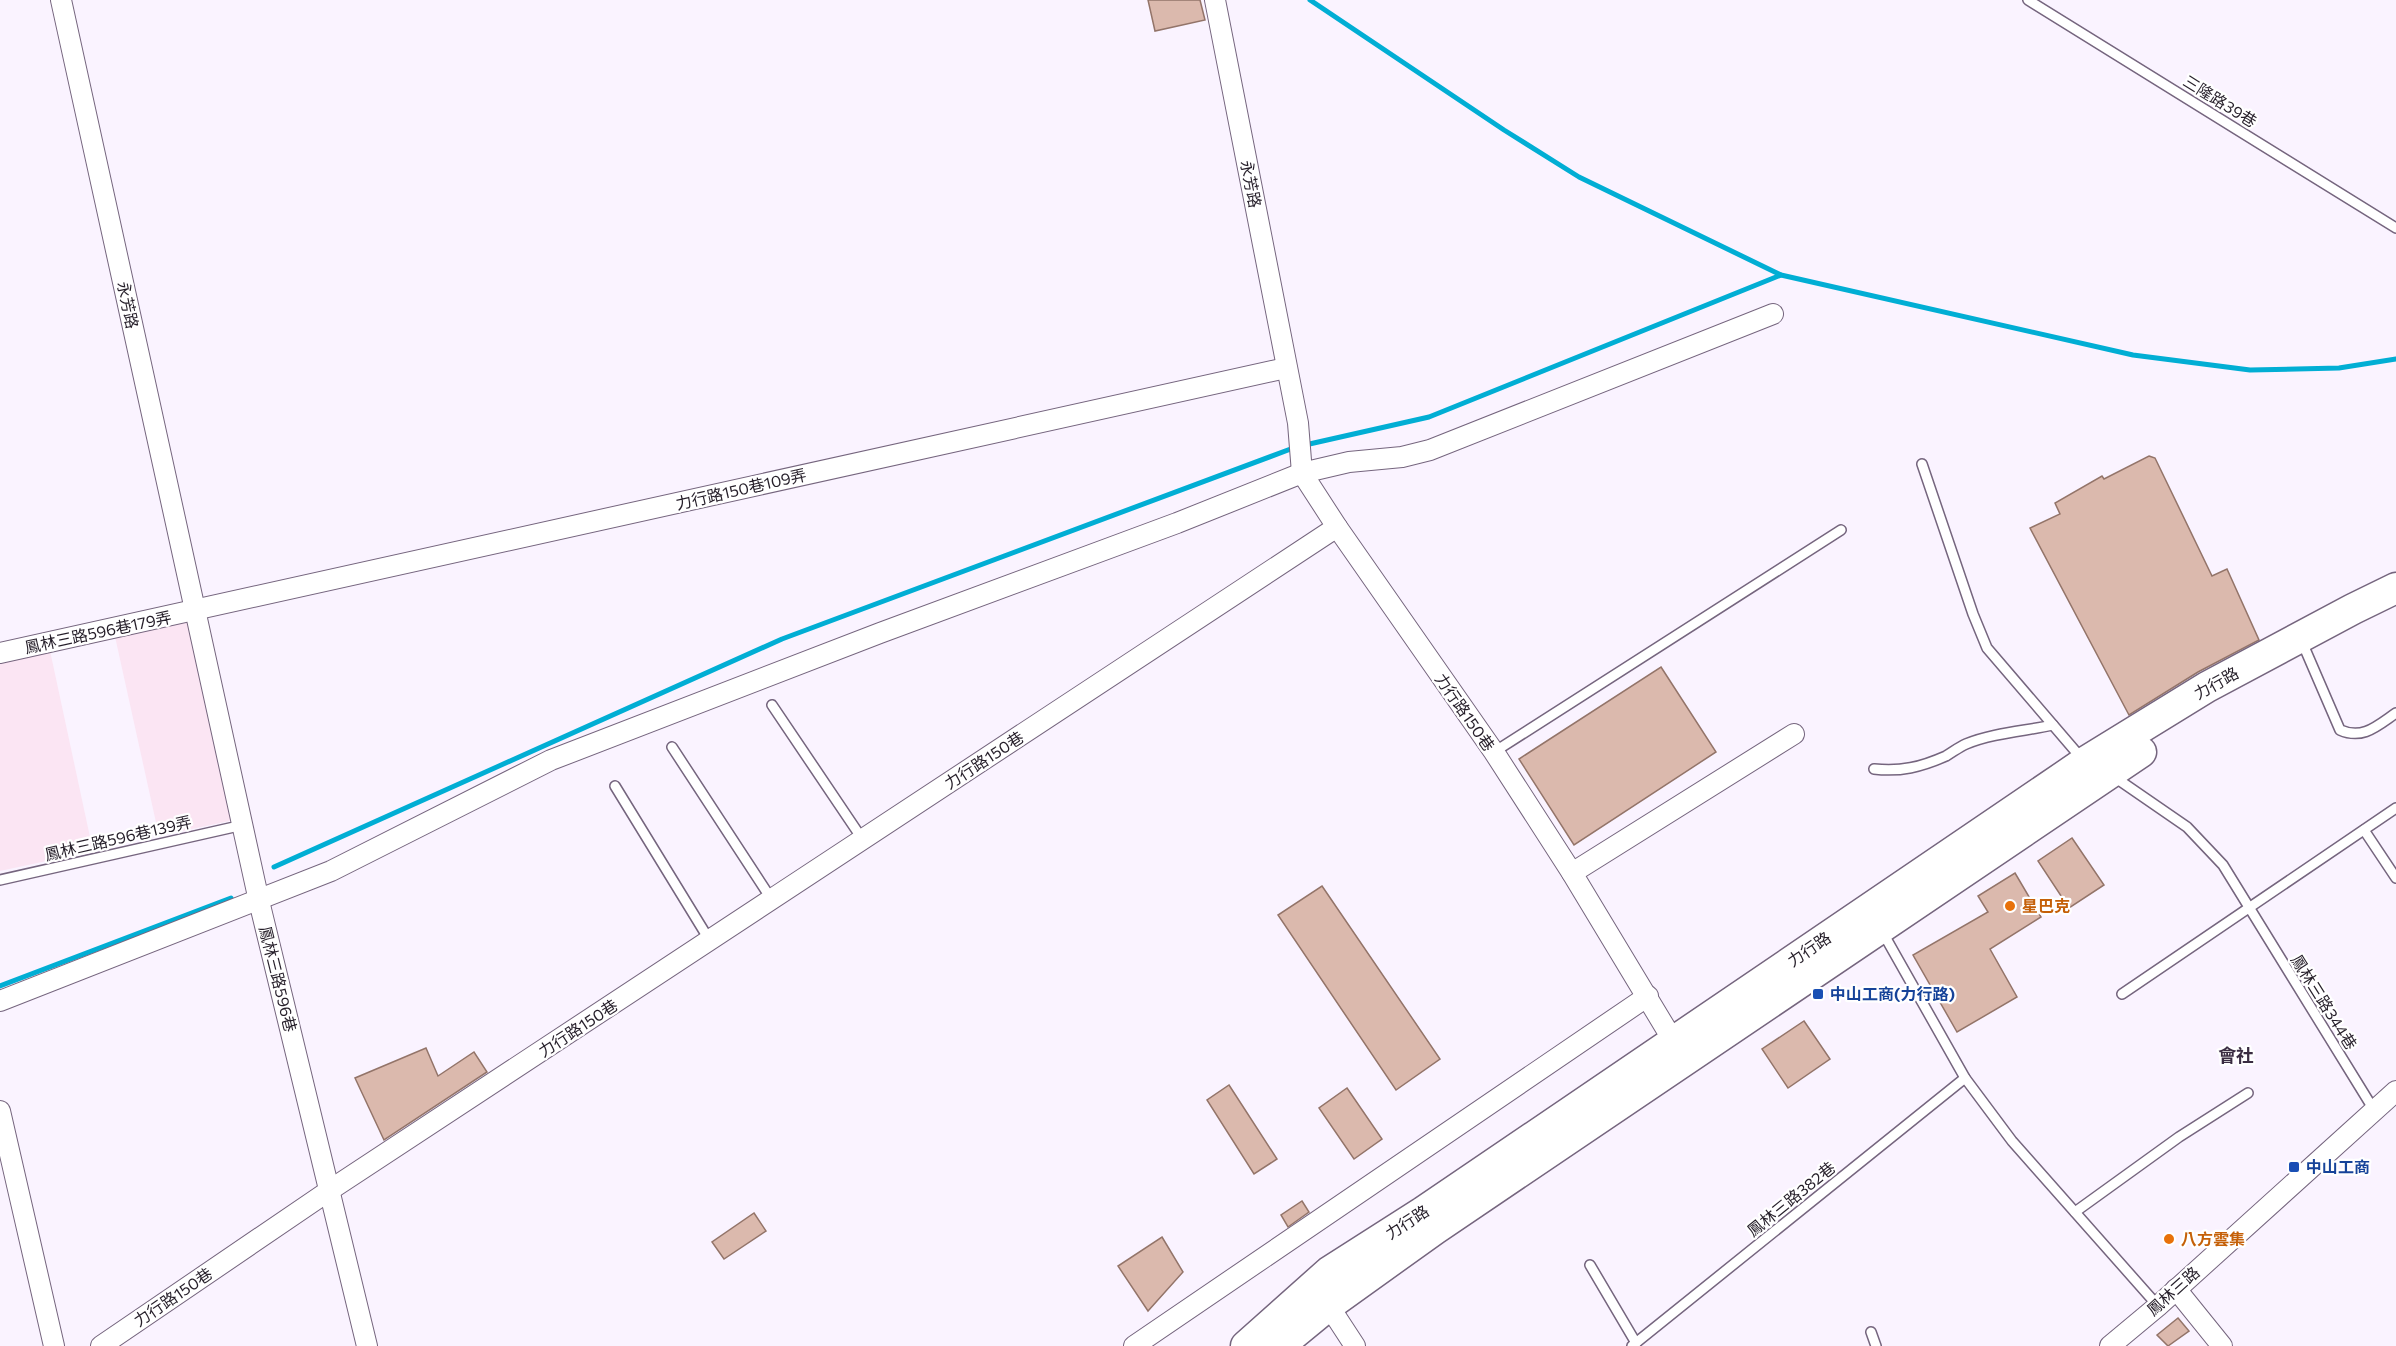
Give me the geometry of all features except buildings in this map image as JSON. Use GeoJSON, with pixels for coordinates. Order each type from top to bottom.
{"type":"FeatureCollection","features":[{"type":"Feature","properties":{"kind":"main road","name":"力行路"},"geometry":{"type":"LineString","coordinates":[[1246,1346],[1321,1295],[1435,1229],[1679,1051],[2097,767],[2217,705],[2396,588]]}},
{"type":"Feature","properties":{"kind":"main road","name":"力行路"},"geometry":{"type":"LineString","coordinates":[[2304,647],[2396,611]]}},
{"type":"Feature","properties":{"kind":"main road","name":"力行路"},"geometry":{"type":"LineString","coordinates":[[1679,1051],[1880,927],[2097,767]]}},
{"type":"Feature","properties":{"kind":"main road","name":"力行路"},"geometry":{"type":"LineString","coordinates":[[1279,1346],[1321,1295]]}},
{"type":"Feature","properties":{"kind":"street","name":"永芳路"},"geometry":{"type":"LineString","coordinates":[[61,0],[195,611]]}},
{"type":"Feature","properties":{"kind":"street","name":"永芳路"},"geometry":{"type":"LineString","coordinates":[[1215,0],[1286,368]]}},
{"type":"Feature","properties":{"kind":"street"},"geometry":{"type":"LineString","coordinates":[[0,1001],[331,871],[551,760],[880,633],[1177,523],[1302,473],[1349,462],[1402,457],[1430,450],[1773,314]]}},
{"type":"Feature","properties":{"kind":"street","name":"力行路150巷109弄"},"geometry":{"type":"LineString","coordinates":[[195,611],[1286,368]]}},
{"type":"Feature","properties":{"kind":"street"},"geometry":{"type":"LineString","coordinates":[[1286,368],[1298,423],[1302,473],[1336,527]]}},
{"type":"Feature","properties":{"kind":"street","name":"力行路150巷"},"geometry":{"type":"LineString","coordinates":[[101,1346],[330,1190],[1336,527],[1494,752],[1572,873],[1679,1051]]}},
{"type":"Feature","properties":{"kind":"street","name":"鳳林三路596巷179弄"},"geometry":{"type":"LineString","coordinates":[[0,653],[195,611]]}},
{"type":"Feature","properties":{"kind":"street","name":"鳳林三路596巷"},"geometry":{"type":"LineString","coordinates":[[195,611],[259,901],[367,1346]]}},
{"type":"Feature","properties":{"kind":"street"},"geometry":{"type":"LineString","coordinates":[[1572,873],[1794,734]]}},
{"type":"Feature","properties":{"kind":"street"},"geometry":{"type":"LineString","coordinates":[[1134,1346],[1648,996]]}},
{"type":"Feature","properties":{"kind":"street","name":"鳳林三路"},"geometry":{"type":"LineString","coordinates":[[2110,1346],[2158,1306],[2396,1091]]}},
{"type":"Feature","properties":{"kind":"street"},"geometry":{"type":"LineString","coordinates":[[0,1112],[54,1346]]}},
{"type":"Feature","properties":{"kind":"street"},"geometry":{"type":"LineString","coordinates":[[2176,1289],[2222,1346]]}},
{"type":"Feature","properties":{"kind":"street"},"geometry":{"type":"LineString","coordinates":[[1321,1295],[1355,1346]]}},
{"type":"Feature","properties":{"kind":"lane","name":"三隆路39巷"},"geometry":{"type":"LineString","coordinates":[[2028,0],[2396,228]]}},
{"type":"Feature","properties":{"kind":"lane","name":"鳳林三路344巷"},"geometry":{"type":"LineString","coordinates":[[1922,464],[1973,614],[1988,648],[2053,725],[2097,767],[2187,827],[2223,865],[2374,1110]]}},
{"type":"Feature","properties":{"kind":"lane"},"geometry":{"type":"LineString","coordinates":[[1494,752],[1841,530]]}},
{"type":"Feature","properties":{"kind":"lane"},"geometry":{"type":"LineString","coordinates":[[2304,647],[2340,730],[2351,735],[2367,733],[2396,714]]}},
{"type":"Feature","properties":{"kind":"lane"},"geometry":{"type":"LineString","coordinates":[[772,705],[863,840]]}},
{"type":"Feature","properties":{"kind":"lane"},"geometry":{"type":"LineString","coordinates":[[1874,769],[1896,772],[1946,756],[1966,744],[1986,738],[2053,725]]}},
{"type":"Feature","properties":{"kind":"lane"},"geometry":{"type":"LineString","coordinates":[[672,747],[772,900]]}},
{"type":"Feature","properties":{"kind":"lane"},"geometry":{"type":"LineString","coordinates":[[615,786],[710,941]]}},
{"type":"Feature","properties":{"kind":"lane"},"geometry":{"type":"LineString","coordinates":[[2122,994],[2396,808]]}},
{"type":"Feature","properties":{"kind":"lane","name":"鳳林三路596巷139弄"},"geometry":{"type":"LineString","coordinates":[[0,880],[244,825]]}},
{"type":"Feature","properties":{"kind":"lane"},"geometry":{"type":"LineString","coordinates":[[2364,830],[2396,878]]}},
{"type":"Feature","properties":{"kind":"lane"},"geometry":{"type":"LineString","coordinates":[[1880,927],[1965,1078],[2012,1141],[2158,1306]]}},
{"type":"Feature","properties":{"kind":"lane","name":"鳳林三路382巷"},"geometry":{"type":"LineString","coordinates":[[1634,1344],[1965,1078]]}},
{"type":"Feature","properties":{"kind":"lane"},"geometry":{"type":"LineString","coordinates":[[2076,1212],[2179,1137],[2248,1093]]}},
{"type":"Feature","properties":{"kind":"lane"},"geometry":{"type":"LineString","coordinates":[[1590,1265],[1634,1344]]}},
{"type":"Feature","properties":{"kind":"lane"},"geometry":{"type":"LineString","coordinates":[[1871,1332],[1876,1346]]}},
{"type":"Feature","properties":{"kind":"shaded area"},"geometry":{"type":"Polygon","coordinates":[[[190,616],[234,820],[159,836],[114,632],[190,616]]]}},
{"type":"Feature","properties":{"kind":"shaded area"},"geometry":{"type":"Polygon","coordinates":[[[49,646],[93,851],[0,871],[0,657],[49,646]]]}},
{"type":"Feature","properties":{"kind":"waterway"},"geometry":{"type":"LineString","coordinates":[[1310,0],[1504,130],[1579,177],[1781,275],[2133,355],[2250,370],[2339,368],[2396,359]]}},
{"type":"Feature","properties":{"kind":"waterway"},"geometry":{"type":"LineString","coordinates":[[1305,445],[1429,417],[1781,275]]}},
{"type":"Feature","properties":{"kind":"waterway"},"geometry":{"type":"LineString","coordinates":[[274,867],[782,639],[1296,447]]}},
{"type":"Feature","properties":{"kind":"waterway"},"geometry":{"type":"LineString","coordinates":[[0,986],[231,898]]}},
{"type":"Feature","properties":{"kind":"place","name":"星巴克"},"geometry":{"type":"Point","coordinates":[2010,906]}},
{"type":"Feature","properties":{"kind":"place","name":"中山工商(力行路)"},"geometry":{"type":"Point","coordinates":[1818,994]}},
{"type":"Feature","properties":{"kind":"place","name":"中山工商"},"geometry":{"type":"Point","coordinates":[2294,1167]}},
{"type":"Feature","properties":{"kind":"place","name":"八方雲集"},"geometry":{"type":"Point","coordinates":[2169,1239]}},
{"type":"Feature","properties":{"kind":"district","name":"會社"},"geometry":{"type":"Point","coordinates":[2236,1056]}}]}
